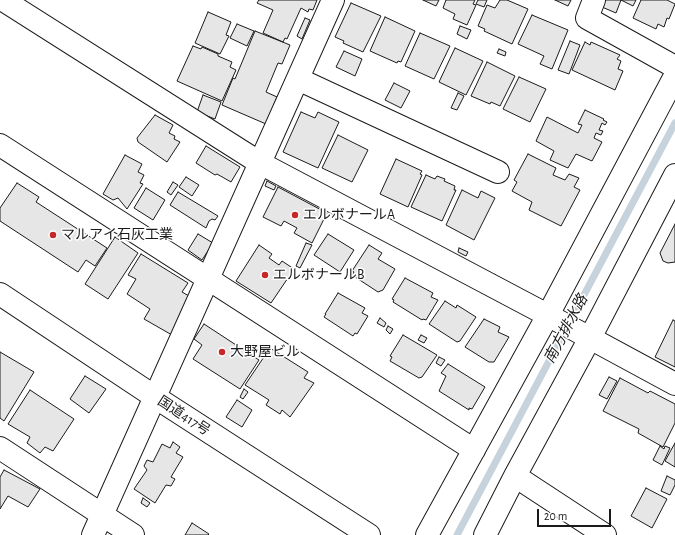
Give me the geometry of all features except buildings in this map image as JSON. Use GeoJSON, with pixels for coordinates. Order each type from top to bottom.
{"type":"FeatureCollection","features":[{"type":"Feature","properties":{"kind":"main road"},"geometry":{"type":"LineString","coordinates":[[3,0],[260,162],[675,384]]}},
{"type":"Feature","properties":{"kind":"main road"},"geometry":{"type":"LineString","coordinates":[[93,535],[333,0]]}},
{"type":"Feature","properties":{"kind":"main road"},"geometry":{"type":"LineString","coordinates":[[594,0],[586,18],[675,67]]}},
{"type":"Feature","properties":{"kind":"main road"},"geometry":{"type":"LineString","coordinates":[[427,535],[550,316],[675,76]]}},
{"type":"Feature","properties":{"kind":"main road"},"geometry":{"type":"LineString","coordinates":[[298,78],[498,172]]}},
{"type":"Feature","properties":{"kind":"main road"},"geometry":{"type":"LineString","coordinates":[[0,145],[474,450]]}},
{"type":"Feature","properties":{"kind":"main road"},"geometry":{"type":"LineString","coordinates":[[485,535],[586,336],[675,175]]}},
{"type":"Feature","properties":{"kind":"main road","name":"国道417号"},"geometry":{"type":"LineString","coordinates":[[0,294],[155,397],[369,535]]}},
{"type":"Feature","properties":{"kind":"main road"},"geometry":{"type":"LineString","coordinates":[[0,448],[133,535]]}},
{"type":"Feature","properties":{"kind":"main road"},"geometry":{"type":"LineString","coordinates":[[515,476],[604,535]]}},
{"type":"Feature","properties":{"kind":"waterway","name":"南方排水路"},"geometry":{"type":"LineString","coordinates":[[457,535],[675,123]]}},
{"type":"Feature","properties":{"kind":"place","name":"エルボナールA"},"geometry":{"type":"Point","coordinates":[295,215]}},
{"type":"Feature","properties":{"kind":"place","name":"マルアイ石灰工業"},"geometry":{"type":"Point","coordinates":[53,235]}},
{"type":"Feature","properties":{"kind":"place","name":"エルボナールB"},"geometry":{"type":"Point","coordinates":[265,275]}},
{"type":"Feature","properties":{"kind":"place","name":"大野屋ビル"},"geometry":{"type":"Point","coordinates":[222,352]}}]}
